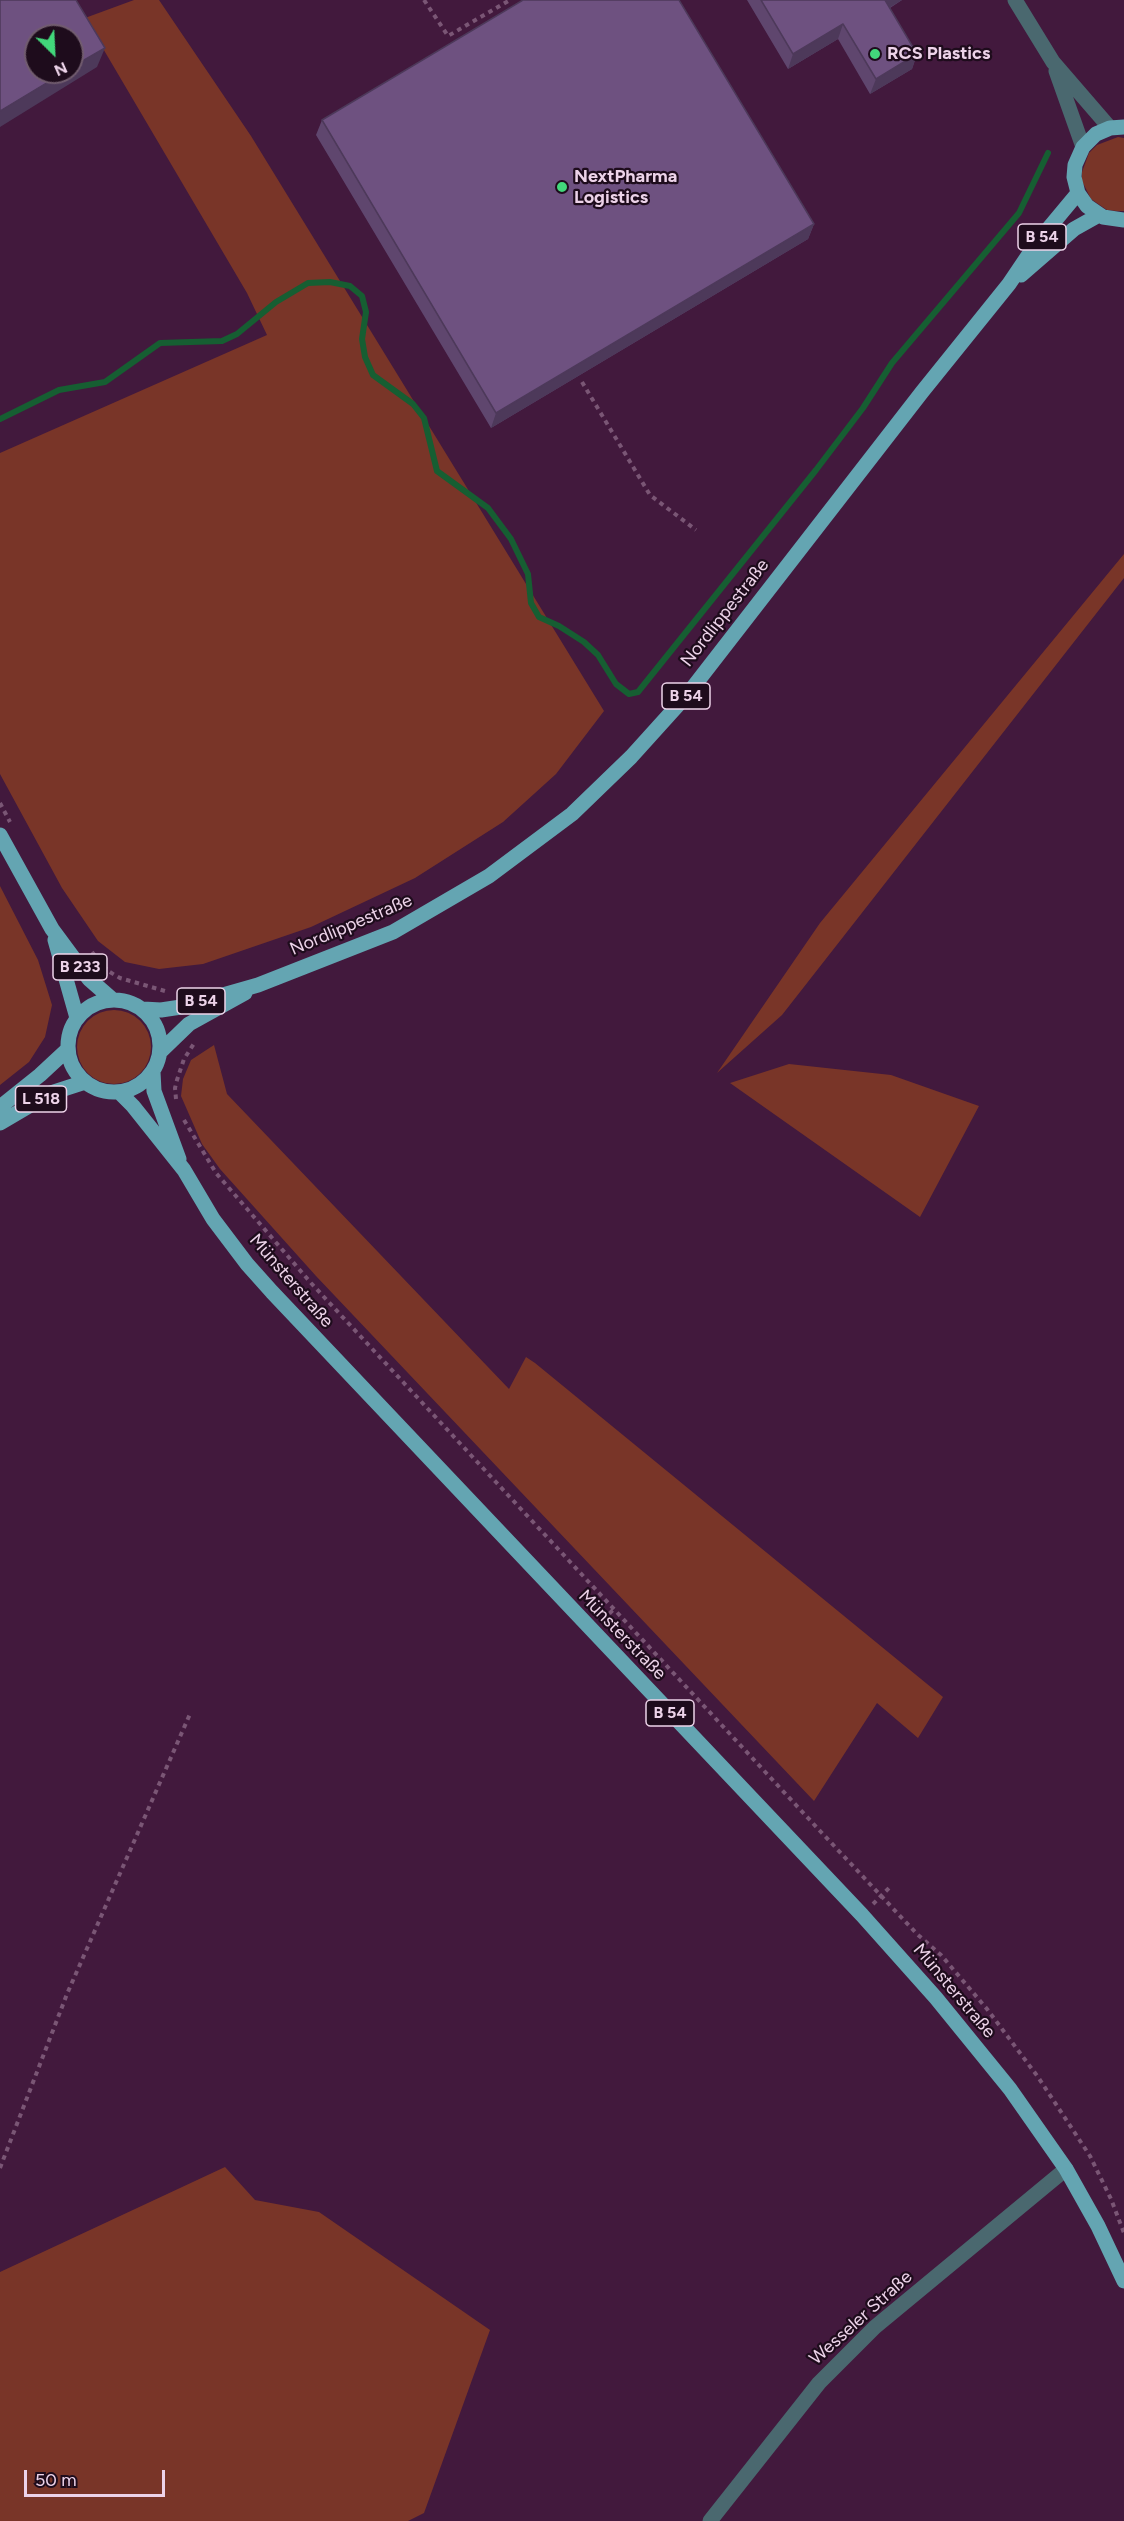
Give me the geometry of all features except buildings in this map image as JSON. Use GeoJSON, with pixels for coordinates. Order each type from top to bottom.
{"type":"FeatureCollection","features":[{"type":"Feature","properties":{"kind":"main road"},"geometry":{"type":"LineString","coordinates":[[1117,127],[1096,134],[1083,147],[1075,165],[1074,177],[1078,193],[1087,206],[1099,215],[1117,221],[1124,220]]}},
{"type":"Feature","properties":{"kind":"main road","name":"Nordlippestraße"},"geometry":{"type":"LineString","coordinates":[[143,1009],[161,1011],[181,1007],[258,985],[393,932],[489,876],[572,814],[631,758],[687,695],[1078,193]]}},
{"type":"Feature","properties":{"kind":"main road","name":"Nordlippestraße"},"geometry":{"type":"LineString","coordinates":[[1009,284],[1074,228],[1099,215]]}},
{"type":"Feature","properties":{"kind":"main road","name":"B 233"},"geometry":{"type":"LineString","coordinates":[[0,835],[52,929],[89,979],[113,999]]}},
{"type":"Feature","properties":{"kind":"main road","name":"B 233"},"geometry":{"type":"LineString","coordinates":[[52,929],[77,1018]]}},
{"type":"Feature","properties":{"kind":"main road","name":"Nordlippestraße"},"geometry":{"type":"LineString","coordinates":[[161,1051],[189,1024],[258,985]]}},
{"type":"Feature","properties":{"kind":"main road"},"geometry":{"type":"LineString","coordinates":[[113,999],[130,1002],[143,1009],[158,1028],[161,1051],[153,1072],[143,1083],[130,1090],[119,1092],[106,1092],[85,1082],[76,1073],[68,1049],[70,1032],[77,1018],[92,1005],[113,999]]}},
{"type":"Feature","properties":{"kind":"main road","name":"L 518"},"geometry":{"type":"LineString","coordinates":[[0,1107],[68,1049]]}},
{"type":"Feature","properties":{"kind":"main road","name":"Münsterstraße"},"geometry":{"type":"LineString","coordinates":[[153,1072],[154,1091],[184,1170]]}},
{"type":"Feature","properties":{"kind":"main road","name":"L 518"},"geometry":{"type":"LineString","coordinates":[[0,1123],[51,1093],[85,1082]]}},
{"type":"Feature","properties":{"kind":"main road","name":"Münsterstraße"},"geometry":{"type":"LineString","coordinates":[[119,1092],[184,1170],[220,1228],[247,1264],[279,1300],[898,1955],[1010,2089],[1066,2169],[1098,2226],[1124,2281]]}},
{"type":"Feature","properties":{"kind":"street"},"geometry":{"type":"LineString","coordinates":[[1015,0],[1053,62],[1083,147]]}},
{"type":"Feature","properties":{"kind":"street"},"geometry":{"type":"LineString","coordinates":[[1053,62],[1117,127]]}},
{"type":"Feature","properties":{"kind":"street","name":"Wesseler Straße"},"geometry":{"type":"LineString","coordinates":[[710,2521],[819,2382],[875,2327],[1066,2169]]}},
{"type":"Feature","properties":{"kind":"path"},"geometry":{"type":"LineString","coordinates":[[424,0],[448,36],[510,0]]}},
{"type":"Feature","properties":{"kind":"path"},"geometry":{"type":"LineString","coordinates":[[582,382],[650,495],[696,530]]}},
{"type":"Feature","properties":{"kind":"path"},"geometry":{"type":"LineString","coordinates":[[89,949],[108,971],[120,978],[174,993],[181,1007]]}},
{"type":"Feature","properties":{"kind":"path"},"geometry":{"type":"LineString","coordinates":[[189,1024],[196,1038],[184,1059],[177,1080],[176,1099],[189,1130],[216,1173],[334,1309],[821,1832],[917,1934],[941,1955],[987,2009],[1038,2077],[1090,2156],[1112,2199],[1124,2233]]}},
{"type":"Feature","properties":{"kind":"path"},"geometry":{"type":"LineString","coordinates":[[0,2168],[67,1994],[190,1714]]}},
{"type":"Feature","properties":{"kind":"shaded area"},"geometry":{"type":"Polygon","coordinates":[[[134,0],[159,0],[251,136],[604,711],[556,774],[503,822],[415,878],[311,927],[203,964],[159,969],[125,962],[98,941],[62,888],[0,774],[0,453],[267,335],[247,293],[85,18],[134,0]]]}},
{"type":"Feature","properties":{"kind":"shaded area"},"geometry":{"type":"Polygon","coordinates":[[[1118,137],[1124,138],[1124,211],[1107,210],[1091,199],[1082,181],[1082,172],[1089,153],[1097,145],[1118,137]]]}},
{"type":"Feature","properties":{"kind":"shaded area"},"geometry":{"type":"Polygon","coordinates":[[[1124,554],[1124,578],[782,1015],[717,1073],[820,923],[1124,554]]]}},
{"type":"Feature","properties":{"kind":"shaded area"},"geometry":{"type":"Polygon","coordinates":[[[0,886],[38,960],[52,1005],[45,1037],[29,1062],[0,1085],[0,886]]]}},
{"type":"Feature","properties":{"kind":"shaded area"},"geometry":{"type":"Polygon","coordinates":[[[107,1010],[121,1010],[135,1016],[145,1026],[151,1040],[151,1054],[145,1068],[135,1078],[121,1084],[107,1084],[93,1078],[83,1068],[77,1054],[77,1040],[83,1026],[93,1016],[107,1010]]]}},
{"type":"Feature","properties":{"kind":"shaded area"},"geometry":{"type":"Polygon","coordinates":[[[214,1045],[227,1094],[509,1389],[526,1357],[535,1363],[943,1697],[918,1738],[877,1703],[814,1801],[316,1276],[220,1169],[202,1144],[181,1096],[183,1079],[191,1060],[214,1045]]]}},
{"type":"Feature","properties":{"kind":"shaded area"},"geometry":{"type":"Polygon","coordinates":[[[789,1064],[891,1075],[979,1106],[920,1217],[730,1083],[789,1064]]]}},
{"type":"Feature","properties":{"kind":"shaded area"},"geometry":{"type":"Polygon","coordinates":[[[225,2167],[255,2200],[319,2212],[490,2330],[424,2513],[408,2521],[0,2521],[0,2272],[225,2167]]]}},
{"type":"Feature","properties":{"kind":"waterway"},"geometry":{"type":"LineString","coordinates":[[0,419],[59,390],[105,382],[160,343],[222,341],[237,334],[276,302],[308,283],[330,282],[350,286],[362,296],[366,312],[362,339],[365,357],[373,375],[413,404],[424,418],[437,471],[488,508],[511,539],[528,574],[531,603],[539,617],[559,626],[584,642],[598,655],[616,684],[629,694],[638,692],[816,470],[863,408],[892,363],[1019,213],[1048,153]]}},
{"type":"Feature","properties":{"kind":"place","name":"RCS Plastics"},"geometry":{"type":"Point","coordinates":[875,54]}},
{"type":"Feature","properties":{"kind":"place","name":"NextPharma Logistics"},"geometry":{"type":"Point","coordinates":[562,187]}}]}
